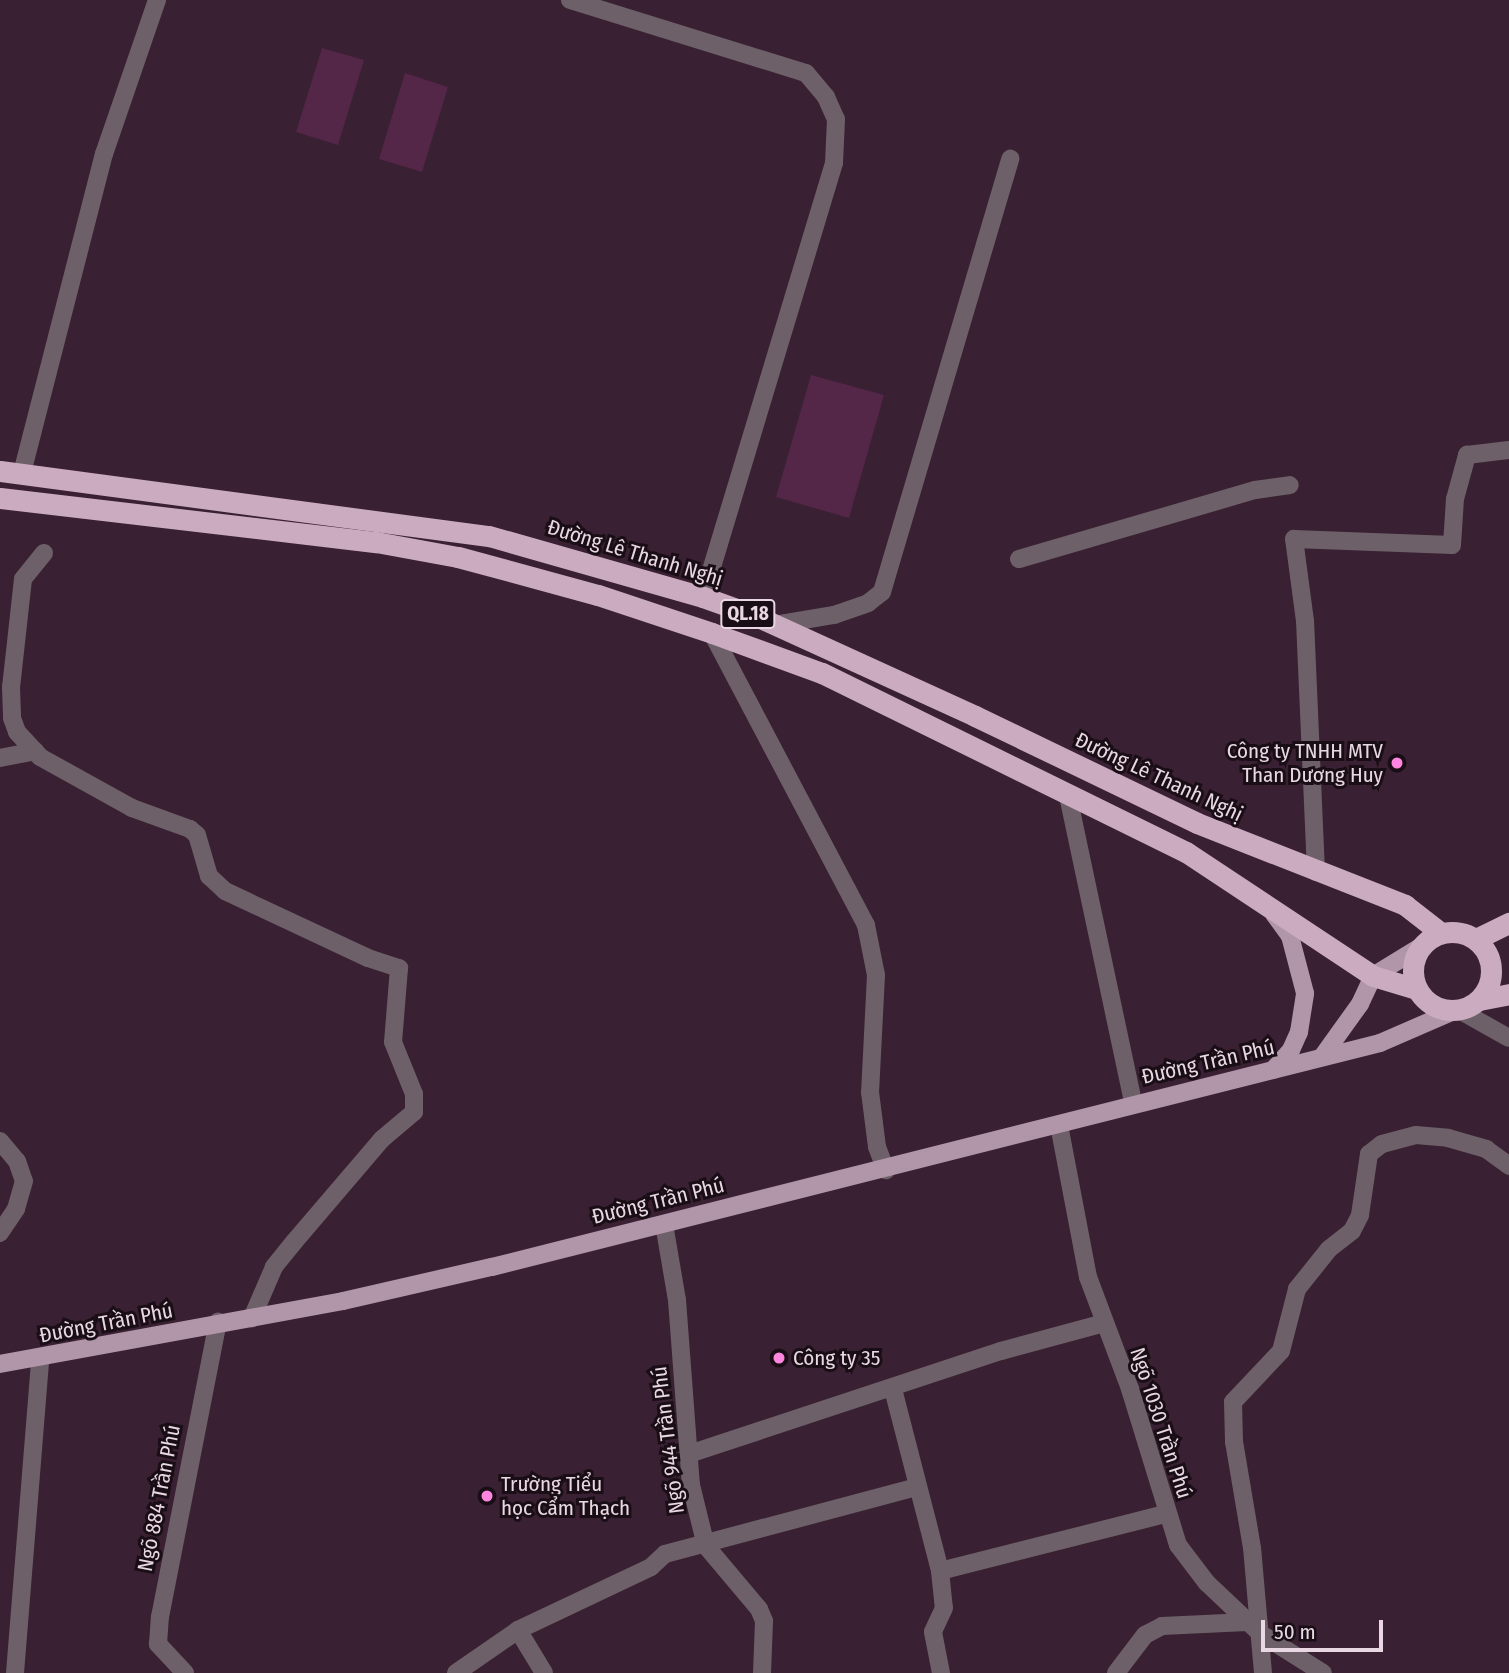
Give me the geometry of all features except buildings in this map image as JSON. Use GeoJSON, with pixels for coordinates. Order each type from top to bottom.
{"type":"FeatureCollection","features":[{"type":"Feature","properties":{"kind":"highway","name":"Đường Lê Thanh Nghị"},"geometry":{"type":"LineString","coordinates":[[0,471],[489,536],[703,597],[774,625],[1197,823],[1405,905],[1441,933]]}},
{"type":"Feature","properties":{"kind":"highway"},"geometry":{"type":"LineString","coordinates":[[9,499],[22,473]]}},
{"type":"Feature","properties":{"kind":"highway","name":"QL.18"},"geometry":{"type":"LineString","coordinates":[[9,499],[376,542],[444,554],[598,594],[712,633],[822,673],[1186,852],[1373,976],[1417,989]]}},
{"type":"Feature","properties":{"kind":"highway"},"geometry":{"type":"LineString","coordinates":[[1476,939],[1509,923]]}},
{"type":"Feature","properties":{"kind":"highway"},"geometry":{"type":"LineString","coordinates":[[1479,1000],[1486,992],[1492,969],[1476,939],[1453,931],[1441,933],[1422,946],[1413,967],[1417,989],[1434,1006],[1457,1010],[1479,1000],[1509,994]]}},
{"type":"Feature","properties":{"kind":"main road"},"geometry":{"type":"LineString","coordinates":[[1254,895],[1290,936],[1305,993],[1299,1032],[1273,1070]]}},
{"type":"Feature","properties":{"kind":"main road"},"geometry":{"type":"LineString","coordinates":[[1322,1058],[1360,1004],[1373,976],[1422,946]]}},
{"type":"Feature","properties":{"kind":"main road","name":"Đường Trần Phú"},"geometry":{"type":"LineString","coordinates":[[0,1364],[40,1359],[218,1322],[252,1318],[664,1224],[886,1170],[1133,1103],[1322,1058],[1412,1032],[1457,1010]]}},
{"type":"Feature","properties":{"kind":"street"},"geometry":{"type":"LineString","coordinates":[[22,473],[104,154],[157,0]]}},
{"type":"Feature","properties":{"kind":"street"},"geometry":{"type":"LineString","coordinates":[[570,0],[806,73],[826,97],[836,119],[834,163],[703,597]]}},
{"type":"Feature","properties":{"kind":"street"},"geometry":{"type":"LineString","coordinates":[[774,625],[834,615],[868,603],[882,592],[1010,159]]}},
{"type":"Feature","properties":{"kind":"street"},"geometry":{"type":"LineString","coordinates":[[1316,872],[1305,621],[1294,539],[1452,545],[1455,499],[1464,461],[1473,452],[1509,450]]}},
{"type":"Feature","properties":{"kind":"street"},"geometry":{"type":"LineString","coordinates":[[1019,559],[1255,491],[1290,485]]}},
{"type":"Feature","properties":{"kind":"street"},"geometry":{"type":"LineString","coordinates":[[44,553],[23,579],[12,687],[12,718],[35,751],[132,808],[190,829],[197,835],[209,876],[225,891],[368,958],[399,968],[393,1042],[414,1094],[414,1112],[375,1147],[281,1259],[252,1318]]}},
{"type":"Feature","properties":{"kind":"street"},"geometry":{"type":"LineString","coordinates":[[712,633],[866,925],[876,997],[870,1092],[877,1147],[886,1170]]}},
{"type":"Feature","properties":{"kind":"street"},"geometry":{"type":"LineString","coordinates":[[0,758],[35,751]]}},
{"type":"Feature","properties":{"kind":"street"},"geometry":{"type":"LineString","coordinates":[[1068,796],[1133,1103]]}},
{"type":"Feature","properties":{"kind":"street"},"geometry":{"type":"LineString","coordinates":[[1457,1010],[1509,1038]]}},
{"type":"Feature","properties":{"kind":"street","name":"Ngõ 1030 Trần Phú"},"geometry":{"type":"LineString","coordinates":[[1059,1125],[1088,1277],[1130,1389],[1166,1514],[1178,1545],[1207,1584],[1247,1622],[1261,1634],[1323,1673]]}},
{"type":"Feature","properties":{"kind":"street"},"geometry":{"type":"LineString","coordinates":[[1263,1673],[1261,1634],[1234,1442],[1233,1402],[1281,1350],[1297,1289],[1329,1249],[1352,1231],[1360,1215],[1363,1168],[1375,1149],[1416,1135],[1448,1138],[1486,1149],[1509,1166]]}},
{"type":"Feature","properties":{"kind":"street"},"geometry":{"type":"LineString","coordinates":[[0,1141],[17,1161],[24,1181],[16,1209],[0,1233]]}},
{"type":"Feature","properties":{"kind":"street","name":"Ngõ 944 Trần Phú"},"geometry":{"type":"LineString","coordinates":[[664,1224],[677,1300],[689,1454],[706,1546],[759,1609],[765,1631],[762,1673]]}},
{"type":"Feature","properties":{"kind":"street","name":"Ngõ 884 Trần Phú"},"geometry":{"type":"LineString","coordinates":[[186,1673],[158,1644],[160,1617],[218,1322]]}},
{"type":"Feature","properties":{"kind":"street"},"geometry":{"type":"LineString","coordinates":[[689,1454],[893,1389],[1001,1351],[1104,1323]]}},
{"type":"Feature","properties":{"kind":"street"},"geometry":{"type":"LineString","coordinates":[[15,1673],[40,1359]]}},
{"type":"Feature","properties":{"kind":"street"},"geometry":{"type":"LineString","coordinates":[[893,1389],[940,1571],[944,1608],[933,1632],[941,1673]]}},
{"type":"Feature","properties":{"kind":"street"},"geometry":{"type":"LineString","coordinates":[[456,1673],[518,1630],[651,1567],[665,1554],[706,1546],[917,1486]]}},
{"type":"Feature","properties":{"kind":"street"},"geometry":{"type":"LineString","coordinates":[[940,1571],[1166,1514]]}},
{"type":"Feature","properties":{"kind":"street"},"geometry":{"type":"LineString","coordinates":[[1116,1673],[1145,1635],[1162,1626],[1247,1622]]}},
{"type":"Feature","properties":{"kind":"street"},"geometry":{"type":"LineString","coordinates":[[518,1630],[544,1673]]}},
{"type":"Feature","properties":{"kind":"shaded area"},"geometry":{"type":"Polygon","coordinates":[[[322,48],[364,60],[338,145],[296,132],[322,48]]]}},
{"type":"Feature","properties":{"kind":"shaded area"},"geometry":{"type":"Polygon","coordinates":[[[405,73],[448,87],[422,172],[379,159],[405,73]]]}},
{"type":"Feature","properties":{"kind":"shaded area"},"geometry":{"type":"Polygon","coordinates":[[[811,375],[884,395],[849,518],[776,497],[811,375]]]}},
{"type":"Feature","properties":{"kind":"place","name":"Công ty TNHH MTV Than Dương Huy"},"geometry":{"type":"Point","coordinates":[1397,763]}},
{"type":"Feature","properties":{"kind":"place","name":"Công ty 35"},"geometry":{"type":"Point","coordinates":[779,1358]}},
{"type":"Feature","properties":{"kind":"place","name":"Trường Tiểu học Cẩm Thạch"},"geometry":{"type":"Point","coordinates":[487,1496]}}]}
